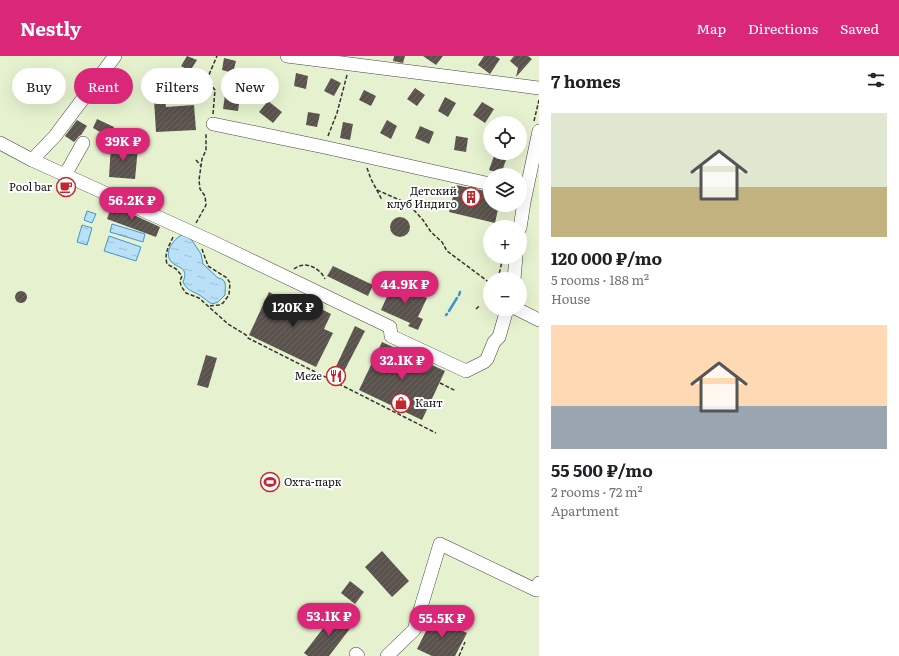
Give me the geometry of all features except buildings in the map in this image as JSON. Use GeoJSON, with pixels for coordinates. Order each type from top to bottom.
{"type":"FeatureCollection","features":[{"type":"Feature","properties":{"kind":"street"},"geometry":{"type":"LineString","coordinates":[[32,160],[55,136],[115,56]]}},
{"type":"Feature","properties":{"kind":"street"},"geometry":{"type":"LineString","coordinates":[[287,56],[539,88]]}},
{"type":"Feature","properties":{"kind":"street"},"geometry":{"type":"LineString","coordinates":[[213,124],[483,182]]}},
{"type":"Feature","properties":{"kind":"street"},"geometry":{"type":"LineString","coordinates":[[527,178],[538,137]]}},
{"type":"Feature","properties":{"kind":"street"},"geometry":{"type":"LineString","coordinates":[[65,175],[83,143]]}},
{"type":"Feature","properties":{"kind":"street"},"geometry":{"type":"LineString","coordinates":[[3,148],[65,175],[180,232],[285,277],[390,327],[391,336],[466,371],[487,359],[494,342],[499,337],[505,316]]}},
{"type":"Feature","properties":{"kind":"street"},"geometry":{"type":"LineString","coordinates":[[527,314],[539,320]]}},
{"type":"Feature","properties":{"kind":"street"},"geometry":{"type":"LineString","coordinates":[[387,656],[414,630],[440,544],[538,588]]}},
{"type":"Feature","properties":{"kind":"path"},"geometry":{"type":"LineString","coordinates":[[217,56],[208,77],[209,83],[215,90],[213,124],[207,130],[205,135],[206,150],[202,159],[199,180],[200,189],[205,196],[206,205],[198,221],[194,225],[180,232],[166,251],[167,264],[179,272],[182,276],[180,281],[181,286],[186,293],[199,298],[228,324],[246,335],[248,338],[436,433]]}},
{"type":"Feature","properties":{"kind":"path"},"geometry":{"type":"LineString","coordinates":[[324,147],[338,113],[350,65]]}},
{"type":"Feature","properties":{"kind":"path"},"geometry":{"type":"LineString","coordinates":[[364,156],[371,179],[382,200]]}},
{"type":"Feature","properties":{"kind":"path"},"geometry":{"type":"LineString","coordinates":[[196,160],[201,166]]}},
{"type":"Feature","properties":{"kind":"path"},"geometry":{"type":"LineString","coordinates":[[377,190],[402,201],[413,209],[424,220],[431,232],[442,242],[447,251],[483,278]]}},
{"type":"Feature","properties":{"kind":"path"},"geometry":{"type":"LineString","coordinates":[[202,248],[208,266],[227,278],[230,284],[229,295],[223,303],[208,306]]}},
{"type":"Feature","properties":{"kind":"path"},"geometry":{"type":"LineString","coordinates":[[285,277],[298,266],[305,265],[319,270],[325,279]]}},
{"type":"Feature","properties":{"kind":"path"},"geometry":{"type":"LineString","coordinates":[[411,291],[417,280]]}},
{"type":"Feature","properties":{"kind":"path"},"geometry":{"type":"LineString","coordinates":[[476,309],[480,305]]}},
{"type":"Feature","properties":{"kind":"path"},"geometry":{"type":"LineString","coordinates":[[440,383],[456,391]]}},
{"type":"Feature","properties":{"kind":"path"},"geometry":{"type":"LineString","coordinates":[[458,656],[465,642]]}},
{"type":"Feature","properties":{"kind":"green space","name":"Охта-парк"},"geometry":{"type":"Polygon","coordinates":[[[0,56],[539,56],[539,656],[0,656],[0,56]]]}},
{"type":"Feature","properties":{"kind":"water"},"geometry":{"type":"Polygon","coordinates":[[[87,211],[96,214],[92,223],[84,220],[87,211]]]}},
{"type":"Feature","properties":{"kind":"water"},"geometry":{"type":"Polygon","coordinates":[[[112,224],[145,234],[143,242],[110,232],[112,224]]]}},
{"type":"Feature","properties":{"kind":"water"},"geometry":{"type":"Polygon","coordinates":[[[82,225],[92,228],[87,245],[77,242],[82,225]]]}},
{"type":"Feature","properties":{"kind":"water"},"geometry":{"type":"Polygon","coordinates":[[[184,234],[191,239],[201,254],[203,264],[218,278],[225,282],[225,295],[218,302],[212,304],[188,289],[183,282],[185,273],[170,260],[168,253],[171,245],[177,238],[184,234]]]}},
{"type":"Feature","properties":{"kind":"water"},"geometry":{"type":"Polygon","coordinates":[[[109,236],[141,247],[136,261],[104,251],[109,236]]]}},
{"type":"Feature","properties":{"kind":"waterway"},"geometry":{"type":"LineString","coordinates":[[449,311],[457,298]]}},
{"type":"Feature","properties":{"kind":"place","name":"Pool bar"},"geometry":{"type":"Point","coordinates":[66,187]}},
{"type":"Feature","properties":{"kind":"place","name":"Детский клуб Индиго"},"geometry":{"type":"Point","coordinates":[471,197]}},
{"type":"Feature","properties":{"kind":"place","name":"Meze"},"geometry":{"type":"Point","coordinates":[336,376]}},
{"type":"Feature","properties":{"kind":"place","name":"Кант"},"geometry":{"type":"Point","coordinates":[401,403]}},
{"type":"Feature","properties":{"kind":"place","name":"Охта-парк"},"geometry":{"type":"Point","coordinates":[270,482]}}]}
